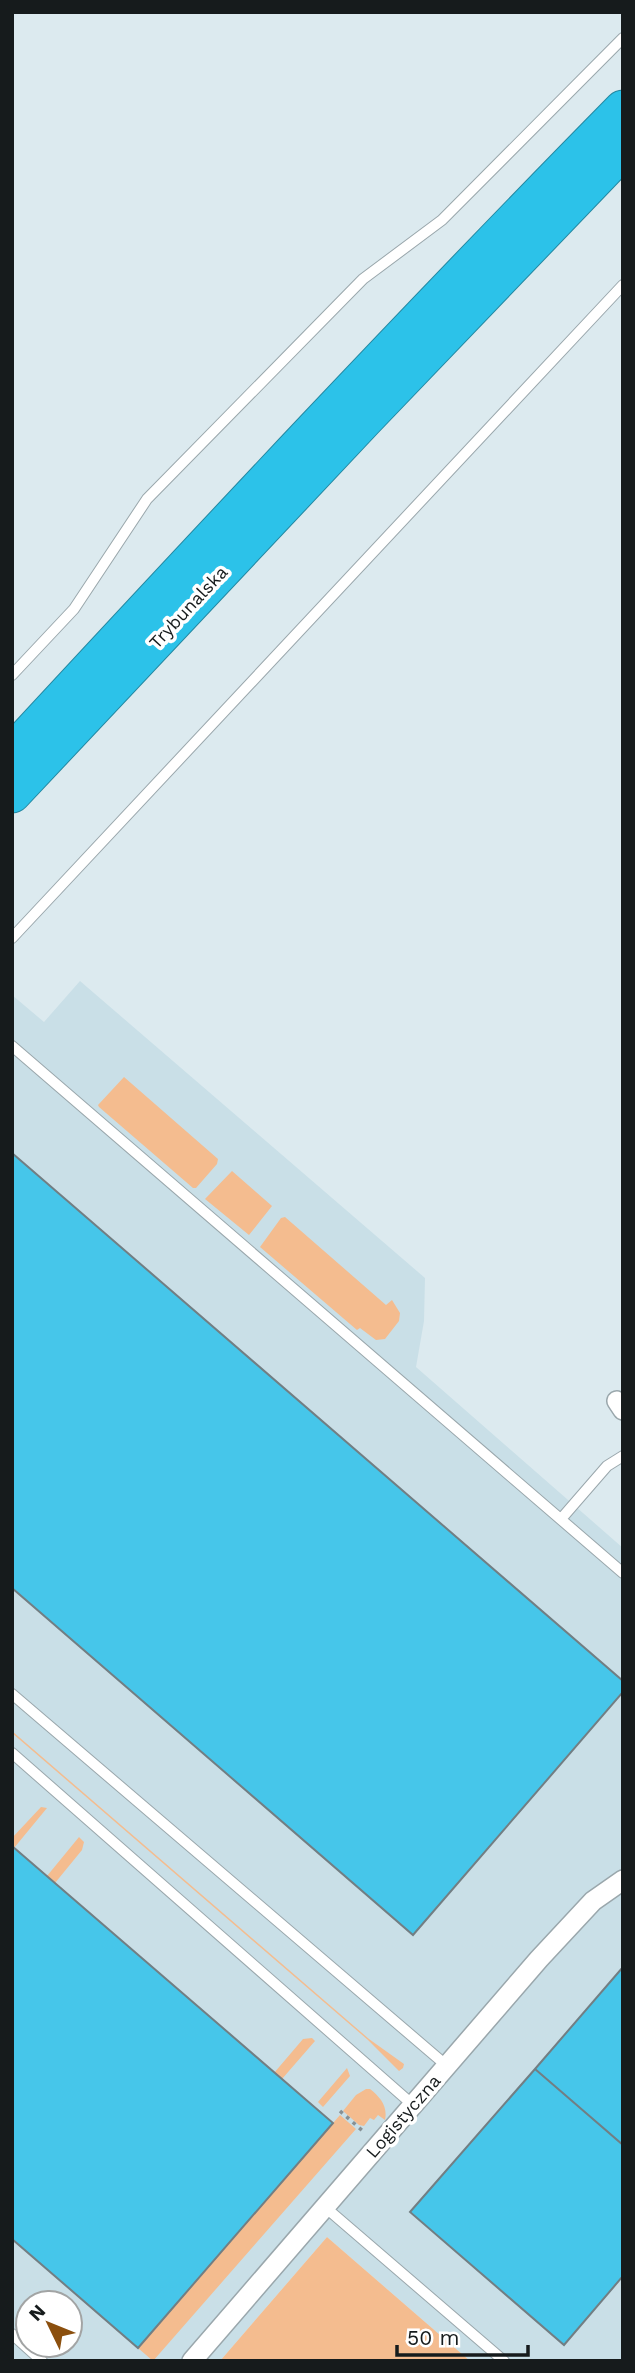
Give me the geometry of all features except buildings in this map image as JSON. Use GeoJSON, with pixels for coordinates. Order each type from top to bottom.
{"type":"FeatureCollection","features":[{"type":"Feature","properties":{"kind":"highway","name":"Trybunalska"},"geometry":{"type":"LineString","coordinates":[[12,753],[497,238],[623,110]]}},
{"type":"Feature","properties":{"kind":"highway","name":"Trybunalska"},"geometry":{"type":"LineString","coordinates":[[12,794],[623,150]]}},
{"type":"Feature","properties":{"kind":"street","name":"Logistyczna"},"geometry":{"type":"LineString","coordinates":[[192,2361],[572,1922],[593,1901],[623,1880]]}},
{"type":"Feature","properties":{"kind":"lane"},"geometry":{"type":"LineString","coordinates":[[12,675],[74,609],[147,499],[363,279],[442,220],[623,38]]}},
{"type":"Feature","properties":{"kind":"lane"},"geometry":{"type":"LineString","coordinates":[[12,938],[623,285]]}},
{"type":"Feature","properties":{"kind":"lane"},"geometry":{"type":"LineString","coordinates":[[12,1046],[623,1573]]}},
{"type":"Feature","properties":{"kind":"lane"},"geometry":{"type":"LineString","coordinates":[[561,1519],[607,1466],[623,1457]]}},
{"type":"Feature","properties":{"kind":"lane"},"geometry":{"type":"LineString","coordinates":[[12,1693],[447,2066]]}},
{"type":"Feature","properties":{"kind":"lane"},"geometry":{"type":"LineString","coordinates":[[12,1753],[413,2105]]}},
{"type":"Feature","properties":{"kind":"lane"},"geometry":{"type":"LineString","coordinates":[[325,2207],[504,2361]]}},
{"type":"Feature","properties":{"kind":"lane"},"geometry":{"type":"LineString","coordinates":[[12,2334],[42,2361]]}},
{"type":"Feature","properties":{"kind":"shaded area"},"geometry":{"type":"Polygon","coordinates":[[[80,981],[425,1278],[424,1321],[416,1367],[623,1548],[623,2361],[470,2361],[327,2237],[220,2361],[12,2361],[12,995],[44,1022],[80,981]]]}},
{"type":"Feature","properties":{"kind":"shaded area"},"geometry":{"type":"Polygon","coordinates":[[[124,1077],[218,1159],[217,1164],[196,1188],[99,1107],[124,1077]]]}},
{"type":"Feature","properties":{"kind":"shaded area"},"geometry":{"type":"Polygon","coordinates":[[[232,1171],[272,1206],[249,1235],[205,1199],[232,1171]]]}},
{"type":"Feature","properties":{"kind":"shaded area"},"geometry":{"type":"Polygon","coordinates":[[[285,1217],[386,1305],[392,1300],[400,1313],[399,1321],[385,1339],[376,1340],[360,1328],[357,1330],[260,1247],[281,1218],[285,1217]]]}},
{"type":"Feature","properties":{"kind":"shaded area"},"geometry":{"type":"Polygon","coordinates":[[[12,1731],[369,2039],[404,2064],[403,2068],[399,2071],[368,2040],[12,1731]]]}},
{"type":"Feature","properties":{"kind":"shaded area"},"geometry":{"type":"Polygon","coordinates":[[[41,1807],[47,1808],[14,1848],[12,1838],[41,1807]]]}},
{"type":"Feature","properties":{"kind":"shaded area"},"geometry":{"type":"Polygon","coordinates":[[[79,1837],[84,1842],[82,1850],[55,1883],[47,1876],[79,1837]]]}},
{"type":"Feature","properties":{"kind":"shaded area"},"geometry":{"type":"Polygon","coordinates":[[[312,2038],[315,2041],[282,2079],[274,2073],[303,2039],[312,2038]]]}},
{"type":"Feature","properties":{"kind":"shaded area"},"geometry":{"type":"Polygon","coordinates":[[[347,2068],[350,2076],[323,2107],[318,2102],[347,2068]]]}},
{"type":"Feature","properties":{"kind":"shaded area"},"geometry":{"type":"Polygon","coordinates":[[[370,2089],[380,2099],[386,2115],[385,2120],[378,2115],[374,2120],[370,2118],[364,2126],[343,2111],[356,2095],[370,2089]]]}},
{"type":"Feature","properties":{"kind":"shaded area"},"geometry":{"type":"Polygon","coordinates":[[[340,2115],[356,2129],[153,2361],[138,2348],[340,2115]]]}},
{"type":"Feature","properties":{"kind":"shaded area"},"geometry":{"type":"Polygon","coordinates":[[[327,2237],[470,2361],[220,2361],[327,2237]]]}}]}
